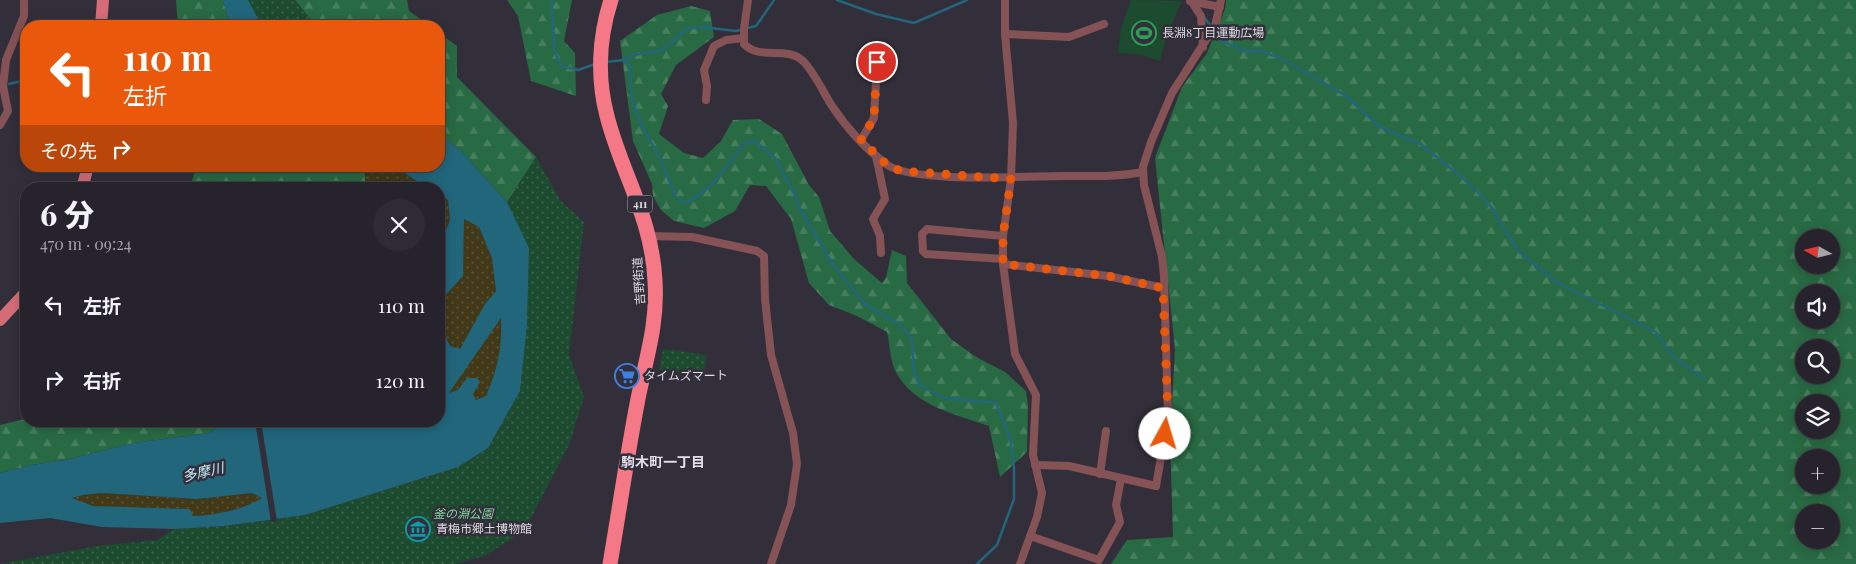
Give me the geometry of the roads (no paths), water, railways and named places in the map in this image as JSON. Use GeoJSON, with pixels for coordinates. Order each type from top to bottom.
{"type":"FeatureCollection","features":[{"type":"Feature","properties":{"kind":"highway","name":"吉野街道"},"geometry":{"type":"LineString","coordinates":[[610,564],[637,403],[654,329],[656,286],[649,236],[641,208],[611,129],[602,84],[602,48],[611,0]]}},
{"type":"Feature","properties":{"kind":"main road"},"geometry":{"type":"LineString","coordinates":[[101,20],[103,0]]}},
{"type":"Feature","properties":{"kind":"main road"},"geometry":{"type":"LineString","coordinates":[[0,320],[20,298]]}},
{"type":"Feature","properties":{"kind":"street"},"geometry":{"type":"LineString","coordinates":[[22,20],[24,0]]}},
{"type":"Feature","properties":{"kind":"street"},"geometry":{"type":"LineString","coordinates":[[748,0],[744,44],[756,53],[795,54],[805,63],[845,123],[888,166],[901,171],[1011,179],[1063,176],[1111,177],[1143,172]]}},
{"type":"Feature","properties":{"kind":"street"},"geometry":{"type":"LineString","coordinates":[[1005,0],[1013,123],[1011,179],[1003,236],[1003,262],[1015,354],[1036,395],[1033,439],[1035,465],[1042,494],[1037,517],[1020,564]]}},
{"type":"Feature","properties":{"kind":"street"},"geometry":{"type":"LineString","coordinates":[[1035,465],[1069,466],[1156,486],[1168,417],[1162,257],[1143,172],[1151,142],[1172,93],[1215,26],[1220,4],[1204,5],[1191,1]]}},
{"type":"Feature","properties":{"kind":"street"},"geometry":{"type":"LineString","coordinates":[[1191,1],[1201,16],[1203,47]]}},
{"type":"Feature","properties":{"kind":"street"},"geometry":{"type":"LineString","coordinates":[[1006,34],[1069,37],[1104,24]]}},
{"type":"Feature","properties":{"kind":"street"},"geometry":{"type":"LineString","coordinates":[[0,68],[6,60],[20,26]]}},
{"type":"Feature","properties":{"kind":"street"},"geometry":{"type":"LineString","coordinates":[[706,100],[707,86],[704,70],[714,46],[744,34]]}},
{"type":"Feature","properties":{"kind":"street"},"geometry":{"type":"LineString","coordinates":[[0,125],[8,111],[3,86],[6,60]]}},
{"type":"Feature","properties":{"kind":"street"},"geometry":{"type":"LineString","coordinates":[[861,140],[874,118],[877,62]]}},
{"type":"Feature","properties":{"kind":"street"},"geometry":{"type":"LineString","coordinates":[[876,156],[885,199],[873,219],[880,236],[881,253]]}},
{"type":"Feature","properties":{"kind":"street"},"geometry":{"type":"LineString","coordinates":[[1003,236],[927,229],[922,234],[922,251],[926,254],[1108,276],[1163,288]]}},
{"type":"Feature","properties":{"kind":"street"},"geometry":{"type":"LineString","coordinates":[[649,236],[692,237],[757,251],[764,256],[765,299],[771,354],[794,433],[797,464],[791,505],[771,564]]}},
{"type":"Feature","properties":{"kind":"street"},"geometry":{"type":"LineString","coordinates":[[1100,474],[1106,431]]}},
{"type":"Feature","properties":{"kind":"street"},"geometry":{"type":"LineString","coordinates":[[1030,536],[1099,560],[1120,522],[1116,506],[1121,479]]}},
{"type":"Feature","properties":{"kind":"water"},"geometry":{"type":"Polygon","coordinates":[[[223,0],[248,0],[259,20],[228,20],[223,0]]]}},
{"type":"Feature","properties":{"kind":"water","name":"多摩川"},"geometry":{"type":"Polygon","coordinates":[[[445,139],[461,151],[507,202],[529,248],[527,326],[520,391],[488,448],[458,467],[305,515],[224,526],[174,529],[102,527],[50,518],[0,523],[0,473],[32,465],[65,460],[134,443],[209,433],[218,427],[445,427],[445,335],[450,346],[460,349],[485,304],[496,291],[492,258],[479,227],[464,219],[463,276],[445,296],[445,233],[450,220],[448,200],[445,198],[445,182],[419,182],[403,172],[445,172],[445,139]],[[501,318],[449,393],[458,390],[467,378],[477,378],[480,382],[473,394],[476,400],[486,396],[494,376],[501,339],[501,318]],[[102,493],[72,498],[93,506],[190,509],[193,516],[229,511],[246,506],[262,498],[252,493],[197,499],[102,493]]]}},
{"type":"Feature","properties":{"kind":"waterway"},"geometry":{"type":"LineString","coordinates":[[551,0],[555,52],[561,66],[578,70],[595,64]]}},
{"type":"Feature","properties":{"kind":"waterway"},"geometry":{"type":"LineString","coordinates":[[623,60],[634,55],[663,50],[686,29],[702,27],[736,31],[756,26],[774,0]]}},
{"type":"Feature","properties":{"kind":"waterway"},"geometry":{"type":"LineString","coordinates":[[837,0],[876,14],[914,23],[967,0]]}},
{"type":"Feature","properties":{"kind":"waterway"},"geometry":{"type":"LineString","coordinates":[[1204,17],[1222,41],[1247,52],[1258,50],[1283,59],[1346,96],[1380,127],[1421,144],[1472,186],[1492,208],[1518,251],[1558,283],[1656,332],[1672,356],[1704,379]]}},
{"type":"Feature","properties":{"kind":"waterway"},"geometry":{"type":"LineString","coordinates":[[606,62],[623,60],[629,65],[632,100],[641,125],[661,160],[676,197],[685,203],[694,198],[725,169],[743,144],[755,141],[775,158],[795,195],[800,209],[833,265],[865,304],[902,326],[912,339],[914,374],[921,386],[944,398],[996,403],[1010,437],[1014,468],[1014,499],[997,545],[977,564]]}},
{"type":"Feature","properties":{"kind":"waterway"},"geometry":{"type":"LineString","coordinates":[[9,84],[20,81]]}},
{"type":"Feature","properties":{"kind":"place","name":"長淵8丁目運動広場"},"geometry":{"type":"Point","coordinates":[1144,33]}},
{"type":"Feature","properties":{"kind":"place","name":"タイムズマート"},"geometry":{"type":"Point","coordinates":[627,376]}},
{"type":"Feature","properties":{"kind":"place","name":"青梅市郷土博物館"},"geometry":{"type":"Point","coordinates":[418,529]}},
{"type":"Feature","properties":{"kind":"district","name":"駒木町一丁目"},"geometry":{"type":"Point","coordinates":[663,462]}},
{"type":"Feature","properties":{"kind":"park label","name":"釜の淵公園"},"geometry":{"type":"Point","coordinates":[463,514]}}]}
